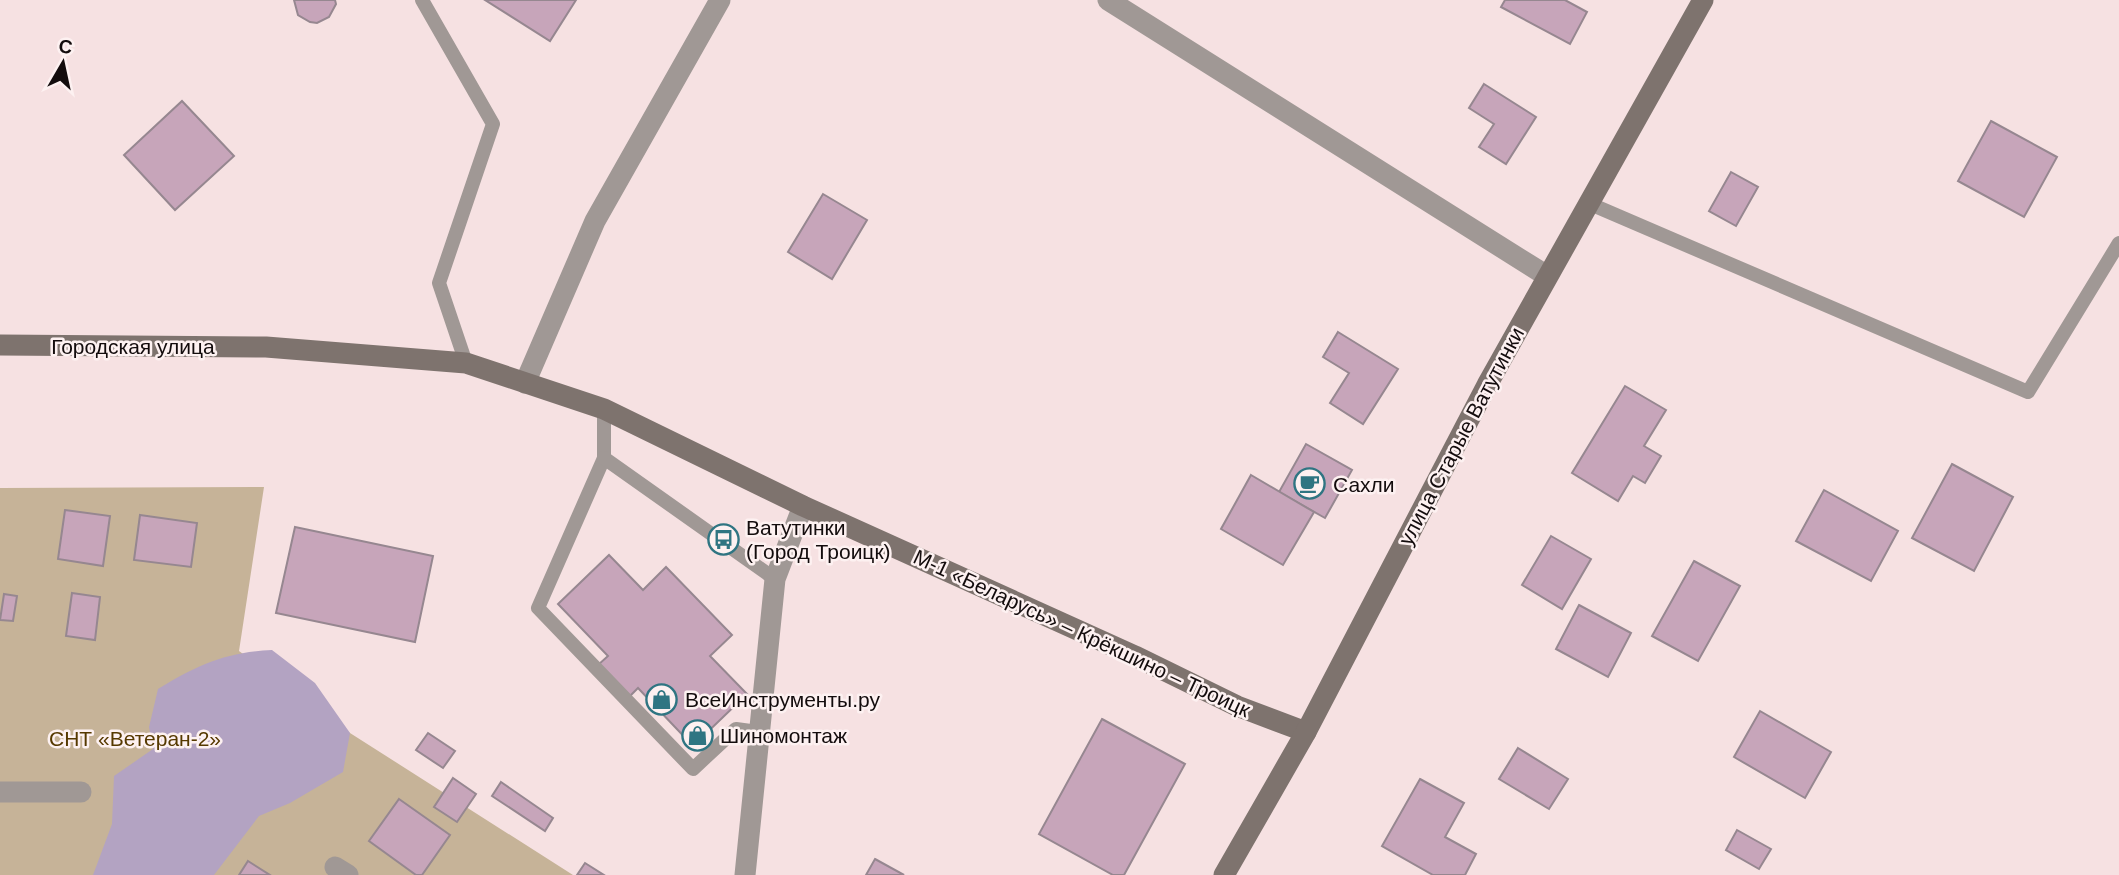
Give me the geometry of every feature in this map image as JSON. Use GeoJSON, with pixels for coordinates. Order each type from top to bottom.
{"type":"FeatureCollection","features":[{"type":"Feature","properties":{"kind":"main road","name":"улица Старые Ватутинки"},"geometry":{"type":"LineString","coordinates":[[1224,875],[1306,732],[1487,385],[1703,0]]}},
{"type":"Feature","properties":{"kind":"main road","name":"Городская улица"},"geometry":{"type":"LineString","coordinates":[[0,345],[266,347]]}},
{"type":"Feature","properties":{"kind":"main road","name":"М-1 «Беларусь» – Крёкшино – Троицк"},"geometry":{"type":"LineString","coordinates":[[266,347],[466,363],[604,409],[803,506],[1135,656],[1237,706],[1306,732]]}},
{"type":"Feature","properties":{"kind":"street"},"geometry":{"type":"LineString","coordinates":[[525,383],[595,221],[720,0]]}},
{"type":"Feature","properties":{"kind":"street"},"geometry":{"type":"LineString","coordinates":[[1108,0],[1547,276]]}},
{"type":"Feature","properties":{"kind":"street"},"geometry":{"type":"LineString","coordinates":[[745,875],[775,579],[803,506]]}},
{"type":"Feature","properties":{"kind":"street"},"geometry":{"type":"LineString","coordinates":[[0,792],[81,792]]}},
{"type":"Feature","properties":{"kind":"lane"},"geometry":{"type":"LineString","coordinates":[[422,0],[493,124],[439,283],[466,363]]}},
{"type":"Feature","properties":{"kind":"lane"},"geometry":{"type":"LineString","coordinates":[[1588,203],[2028,392],[2119,243]]}},
{"type":"Feature","properties":{"kind":"lane"},"geometry":{"type":"LineString","coordinates":[[604,409],[604,458],[538,608],[693,769],[736,729],[758,732]]}},
{"type":"Feature","properties":{"kind":"lane"},"geometry":{"type":"LineString","coordinates":[[604,458],[775,579]]}},
{"type":"Feature","properties":{"kind":"green space","name":"СНТ «Ветеран-2»"},"geometry":{"type":"Polygon","coordinates":[[[264,487],[239,651],[350,733],[573,875],[0,875],[0,488],[264,487]]]}},
{"type":"Feature","properties":{"kind":"shaded area"},"geometry":{"type":"Polygon","coordinates":[[[272,650],[315,683],[350,733],[343,772],[290,803],[259,816],[214,875],[93,875],[112,824],[114,776],[153,749],[149,727],[158,689],[212,661],[272,650]]]}},
{"type":"Feature","properties":{"kind":"building"},"geometry":{"type":"Polygon","coordinates":[[[294,0],[335,0],[336,4],[329,17],[317,23],[298,15],[294,0]]]}},
{"type":"Feature","properties":{"kind":"building"},"geometry":{"type":"Polygon","coordinates":[[[485,0],[576,0],[550,41],[485,0]]]}},
{"type":"Feature","properties":{"kind":"building"},"geometry":{"type":"Polygon","coordinates":[[[1505,0],[1565,0],[1587,12],[1570,44],[1501,7],[1505,0]]]}},
{"type":"Feature","properties":{"kind":"building"},"geometry":{"type":"Polygon","coordinates":[[[1484,84],[1536,117],[1506,164],[1479,147],[1494,124],[1469,108],[1484,84]]]}},
{"type":"Feature","properties":{"kind":"building"},"geometry":{"type":"Polygon","coordinates":[[[182,101],[234,156],[175,210],[124,155],[182,101]]]}},
{"type":"Feature","properties":{"kind":"building"},"geometry":{"type":"Polygon","coordinates":[[[1991,121],[2057,157],[2024,217],[1958,181],[1991,121]]]}},
{"type":"Feature","properties":{"kind":"building"},"geometry":{"type":"Polygon","coordinates":[[[1731,172],[1758,187],[1736,226],[1709,211],[1731,172]]]}},
{"type":"Feature","properties":{"kind":"building"},"geometry":{"type":"Polygon","coordinates":[[[823,194],[867,220],[832,279],[788,252],[823,194]]]}},
{"type":"Feature","properties":{"kind":"building"},"geometry":{"type":"Polygon","coordinates":[[[1338,332],[1398,369],[1363,424],[1330,403],[1349,373],[1323,357],[1338,332]]]}},
{"type":"Feature","properties":{"kind":"building"},"geometry":{"type":"Polygon","coordinates":[[[1625,386],[1666,410],[1644,446],[1661,456],[1645,483],[1633,476],[1618,501],[1572,473],[1625,386]]]}},
{"type":"Feature","properties":{"kind":"building"},"geometry":{"type":"Polygon","coordinates":[[[1306,444],[1352,470],[1325,518],[1279,492],[1306,444]]]}},
{"type":"Feature","properties":{"kind":"building"},"geometry":{"type":"Polygon","coordinates":[[[1952,464],[2013,497],[1974,571],[1912,538],[1952,464]]]}},
{"type":"Feature","properties":{"kind":"building"},"geometry":{"type":"Polygon","coordinates":[[[1251,475],[1314,512],[1283,565],[1221,529],[1251,475]]]}},
{"type":"Feature","properties":{"kind":"building"},"geometry":{"type":"Polygon","coordinates":[[[1824,490],[1898,531],[1871,581],[1796,541],[1824,490]]]}},
{"type":"Feature","properties":{"kind":"building"},"geometry":{"type":"Polygon","coordinates":[[[65,510],[110,516],[103,566],[58,559],[65,510]]]}},
{"type":"Feature","properties":{"kind":"building"},"geometry":{"type":"Polygon","coordinates":[[[140,515],[197,523],[191,567],[134,560],[140,515]]]}},
{"type":"Feature","properties":{"kind":"building"},"geometry":{"type":"Polygon","coordinates":[[[295,527],[433,556],[415,642],[276,613],[295,527]]]}},
{"type":"Feature","properties":{"kind":"building"},"geometry":{"type":"Polygon","coordinates":[[[1551,536],[1591,559],[1562,609],[1522,585],[1551,536]]]}},
{"type":"Feature","properties":{"kind":"building"},"geometry":{"type":"Polygon","coordinates":[[[609,555],[643,590],[666,567],[732,635],[710,656],[747,694],[693,746],[638,688],[629,697],[598,665],[608,656],[558,604],[609,555]]]}},
{"type":"Feature","properties":{"kind":"building"},"geometry":{"type":"Polygon","coordinates":[[[1694,561],[1740,586],[1698,661],[1652,636],[1694,561]]]}},
{"type":"Feature","properties":{"kind":"building"},"geometry":{"type":"Polygon","coordinates":[[[72,593],[100,597],[95,640],[66,636],[72,593]]]}},
{"type":"Feature","properties":{"kind":"building"},"geometry":{"type":"Polygon","coordinates":[[[4,594],[17,596],[13,621],[0,620],[4,594]]]}},
{"type":"Feature","properties":{"kind":"building"},"geometry":{"type":"Polygon","coordinates":[[[1579,605],[1631,633],[1608,677],[1556,649],[1579,605]]]}},
{"type":"Feature","properties":{"kind":"building"},"geometry":{"type":"Polygon","coordinates":[[[1760,711],[1831,752],[1805,798],[1734,757],[1760,711]]]}},
{"type":"Feature","properties":{"kind":"building"},"geometry":{"type":"Polygon","coordinates":[[[1102,719],[1185,764],[1124,875],[1113,875],[1039,834],[1102,719]]]}},
{"type":"Feature","properties":{"kind":"building"},"geometry":{"type":"Polygon","coordinates":[[[428,733],[455,751],[443,768],[416,750],[428,733]]]}},
{"type":"Feature","properties":{"kind":"building"},"geometry":{"type":"Polygon","coordinates":[[[1518,748],[1568,779],[1549,809],[1499,779],[1518,748]]]}},
{"type":"Feature","properties":{"kind":"building"},"geometry":{"type":"Polygon","coordinates":[[[453,778],[476,794],[457,822],[434,807],[453,778]]]}},
{"type":"Feature","properties":{"kind":"building"},"geometry":{"type":"Polygon","coordinates":[[[1420,779],[1464,803],[1445,837],[1476,854],[1465,875],[1433,875],[1382,846],[1420,779]]]}},
{"type":"Feature","properties":{"kind":"building"},"geometry":{"type":"Polygon","coordinates":[[[501,782],[553,818],[545,831],[492,796],[501,782]]]}},
{"type":"Feature","properties":{"kind":"building"},"geometry":{"type":"Polygon","coordinates":[[[399,799],[450,835],[422,875],[416,875],[369,841],[399,799]]]}},
{"type":"Feature","properties":{"kind":"building"},"geometry":{"type":"Polygon","coordinates":[[[1737,830],[1771,849],[1759,869],[1726,850],[1737,830]]]}},
{"type":"Feature","properties":{"kind":"building"},"geometry":{"type":"Polygon","coordinates":[[[875,859],[904,875],[866,875],[875,859]]]}},
{"type":"Feature","properties":{"kind":"building"},"geometry":{"type":"Polygon","coordinates":[[[248,861],[270,875],[239,875],[248,861]]]}},
{"type":"Feature","properties":{"kind":"building"},"geometry":{"type":"Polygon","coordinates":[[[585,863],[604,875],[577,875],[585,863]]]}},
{"type":"Feature","properties":{"kind":"place","name":"Сахли"},"geometry":{"type":"Point","coordinates":[1310,484]}},
{"type":"Feature","properties":{"kind":"place","name":"Ватутинки (Город Троицк)"},"geometry":{"type":"Point","coordinates":[723,539]}},
{"type":"Feature","properties":{"kind":"place","name":"ВсеИнструменты.ру"},"geometry":{"type":"Point","coordinates":[662,699]}},
{"type":"Feature","properties":{"kind":"place","name":"Шиномонтаж"},"geometry":{"type":"Point","coordinates":[697,735]}}]}
